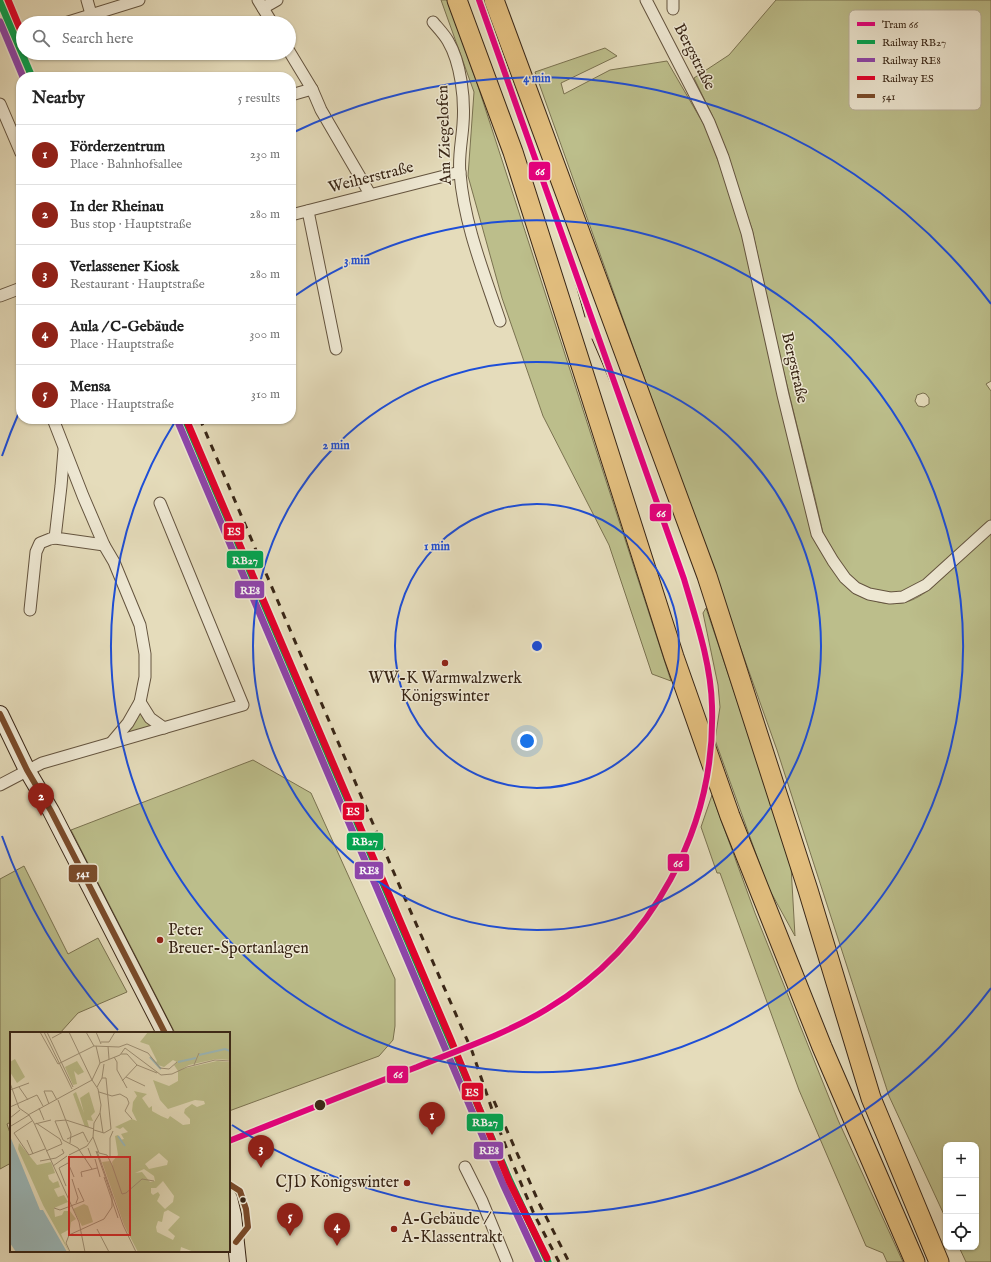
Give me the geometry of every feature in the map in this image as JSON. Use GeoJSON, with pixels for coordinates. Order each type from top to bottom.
{"type":"FeatureCollection","features":[{"type":"Feature","properties":{"kind":"highway"},"geometry":{"type":"LineString","coordinates":[[457,0],[513,152],[674,657],[730,816],[822,1047],[915,1262]]}},
{"type":"Feature","properties":{"kind":"highway"},"geometry":{"type":"LineString","coordinates":[[494,0],[707,576],[808,890],[871,1098],[939,1262]]}},
{"type":"Feature","properties":{"kind":"main road"},"geometry":{"type":"LineString","coordinates":[[0,714],[164,1032]]}},
{"type":"Feature","properties":{"kind":"main road"},"geometry":{"type":"LineString","coordinates":[[230,1202],[233,1215],[238,1262]]}},
{"type":"Feature","properties":{"kind":"street"},"geometry":{"type":"LineString","coordinates":[[87,0],[91,14]]}},
{"type":"Feature","properties":{"kind":"street"},"geometry":{"type":"LineString","coordinates":[[85,16],[139,0]]}},
{"type":"Feature","properties":{"kind":"street"},"geometry":{"type":"LineString","coordinates":[[268,16],[260,4],[277,0]]}},
{"type":"Feature","properties":{"kind":"street","name":"Bergstraße"},"geometry":{"type":"LineString","coordinates":[[646,0],[709,122],[723,157],[747,233],[783,395],[817,534],[833,561],[845,578],[856,588],[868,594],[890,598],[903,597],[926,585],[991,526]]}},
{"type":"Feature","properties":{"kind":"street","name":"Am Ziegelofen"},"geometry":{"type":"LineString","coordinates":[[433,22],[448,41],[458,66],[463,115],[460,172],[467,216],[500,321]]}},
{"type":"Feature","properties":{"kind":"street"},"geometry":{"type":"LineString","coordinates":[[295,60],[312,89],[321,110],[370,194]]}},
{"type":"Feature","properties":{"kind":"street"},"geometry":{"type":"LineString","coordinates":[[296,94],[312,89]]}},
{"type":"Feature","properties":{"kind":"street"},"geometry":{"type":"LineString","coordinates":[[0,104],[16,141]]}},
{"type":"Feature","properties":{"kind":"street","name":"Weiherstraße"},"geometry":{"type":"LineString","coordinates":[[296,214],[460,172]]}},
{"type":"Feature","properties":{"kind":"street"},"geometry":{"type":"LineString","coordinates":[[308,211],[336,349]]}},
{"type":"Feature","properties":{"kind":"street"},"geometry":{"type":"LineString","coordinates":[[0,296],[16,290]]}},
{"type":"Feature","properties":{"kind":"street"},"geometry":{"type":"LineString","coordinates":[[55,424],[104,545],[114,562],[140,625],[145,654],[145,677],[140,702],[128,723],[112,742]]}},
{"type":"Feature","properties":{"kind":"street"},"geometry":{"type":"LineString","coordinates":[[55,538],[64,446]]}},
{"type":"Feature","properties":{"kind":"street"},"geometry":{"type":"LineString","coordinates":[[0,785],[42,763],[243,705],[160,502]]}},
{"type":"Feature","properties":{"kind":"street"},"geometry":{"type":"LineString","coordinates":[[30,610],[36,552],[40,543],[50,538],[55,538],[104,545]]}},
{"type":"Feature","properties":{"kind":"street"},"geometry":{"type":"LineString","coordinates":[[140,702],[150,718],[164,728]]}},
{"type":"Feature","properties":{"kind":"street"},"geometry":{"type":"LineString","coordinates":[[465,1167],[482,1201],[507,1262]]}},
{"type":"Feature","properties":{"kind":"green space"},"geometry":{"type":"Polygon","coordinates":[[[441,0],[448,0],[476,80],[671,681],[652,674],[609,545],[543,416],[502,298],[468,176],[474,92],[441,0]]]}},
{"type":"Feature","properties":{"kind":"green space"},"geometry":{"type":"Polygon","coordinates":[[[776,0],[991,0],[991,381],[986,384],[991,391],[991,520],[924,581],[902,593],[888,594],[874,591],[859,584],[844,569],[823,533],[779,353],[752,229],[712,115],[694,78],[729,55],[776,0]],[[923,393],[917,395],[915,401],[918,406],[924,407],[929,404],[929,398],[923,393]]]}},
{"type":"Feature","properties":{"kind":"green space"},"geometry":{"type":"Polygon","coordinates":[[[605,48],[617,56],[561,83],[564,94],[610,70],[667,61],[707,130],[735,208],[813,538],[828,563],[838,575],[859,594],[872,600],[886,603],[905,602],[929,590],[991,533],[991,1262],[966,1262],[960,1250],[979,1250],[979,1142],[943,1142],[943,1213],[889,1096],[777,750],[535,72],[605,48]]]}},
{"type":"Feature","properties":{"kind":"green space"},"geometry":{"type":"Polygon","coordinates":[[[706,608],[791,866],[795,936],[768,887],[715,740],[720,707],[718,685],[703,613],[706,608]]]}},
{"type":"Feature","properties":{"kind":"green space"},"geometry":{"type":"Polygon","coordinates":[[[139,712],[155,727],[126,734],[139,712]]]}},
{"type":"Feature","properties":{"kind":"green space"},"geometry":{"type":"Polygon","coordinates":[[[253,760],[311,793],[395,979],[395,1026],[393,1040],[379,1056],[230,1111],[230,1032],[174,1032],[71,830],[253,760]]]}},
{"type":"Feature","properties":{"kind":"green space"},"geometry":{"type":"Polygon","coordinates":[[[712,795],[755,913],[838,1120],[903,1262],[887,1262],[883,1253],[866,1246],[799,1090],[720,873],[717,873],[701,827],[712,795]]]}},
{"type":"Feature","properties":{"kind":"green space"},"geometry":{"type":"Polygon","coordinates":[[[24,866],[68,954],[98,938],[127,992],[78,1013],[61,1032],[10,1032],[10,1122],[7,1124],[10,1133],[10,1164],[0,1169],[0,879],[24,866]]]}},
{"type":"Feature","properties":{"kind":"tram line","name":"66"},"geometry":{"type":"LineString","coordinates":[[230,1141],[499,1034],[547,1009],[584,983],[618,952],[646,918],[670,880],[689,839],[703,796],[710,751],[712,706],[709,674],[698,626],[684,579],[479,0]]}},
{"type":"Feature","properties":{"kind":"tram line"},"geometry":{"type":"LineString","coordinates":[[561,231],[585,317]]}},
{"type":"Feature","properties":{"kind":"tram line"},"geometry":{"type":"LineString","coordinates":[[592,339],[627,421]]}},
{"type":"Feature","properties":{"kind":"railway"},"geometry":{"type":"LineString","coordinates":[[202,424],[403,894],[472,1051],[497,1124],[534,1214],[559,1262]]}},
{"type":"Feature","properties":{"kind":"railway"},"geometry":{"type":"LineString","coordinates":[[494,1101],[539,1203],[569,1262]]}},
{"type":"Feature","properties":{"kind":"rail line","name":"ES"},"geometry":{"type":"LineString","coordinates":[[8,0],[16,19]]}},
{"type":"Feature","properties":{"kind":"rail line","name":"RB27"},"geometry":{"type":"LineString","coordinates":[[0,2],[16,40]]}},
{"type":"Feature","properties":{"kind":"rail line","name":"RE8"},"geometry":{"type":"LineString","coordinates":[[0,22],[21,72]]}},
{"type":"Feature","properties":{"kind":"rail line","name":"RB27"},"geometry":{"type":"LineString","coordinates":[[25,60],[30,72]]}},
{"type":"Feature","properties":{"kind":"rail line","name":"RE8"},"geometry":{"type":"LineString","coordinates":[[179,424],[503,1184],[539,1262]]}},
{"type":"Feature","properties":{"kind":"rail line","name":"RB27"},"geometry":{"type":"LineString","coordinates":[[187,424],[510,1181],[548,1262]]}},
{"type":"Feature","properties":{"kind":"rail line","name":"ES"},"geometry":{"type":"LineString","coordinates":[[188,424],[451,1040],[509,1181],[547,1258]]}},
{"type":"Feature","properties":{"kind":"transit line","name":"541"},"geometry":{"type":"LineString","coordinates":[[0,714],[27,770],[51,811],[164,1032]]}},
{"type":"Feature","properties":{"kind":"transit line","name":"541"},"geometry":{"type":"LineString","coordinates":[[230,1185],[240,1191],[246,1209],[248,1227],[236,1242]]}},
{"type":"Feature","properties":{"kind":"place","name":"WW-K Warmwalzwerk Königswinter"},"geometry":{"type":"Point","coordinates":[445,663]}},
{"type":"Feature","properties":{"kind":"place","name":"In der Rheinau"},"geometry":{"type":"Point","coordinates":[41,816]}},
{"type":"Feature","properties":{"kind":"place","name":"Peter Breuer-Sportanlagen"},"geometry":{"type":"Point","coordinates":[160,940]}},
{"type":"Feature","properties":{"kind":"place","name":"Förderzentrum"},"geometry":{"type":"Point","coordinates":[432,1135]}},
{"type":"Feature","properties":{"kind":"place","name":"Verlassener Kiosk"},"geometry":{"type":"Point","coordinates":[261,1168]}},
{"type":"Feature","properties":{"kind":"place","name":"CJD Königswinter"},"geometry":{"type":"Point","coordinates":[407,1183]}},
{"type":"Feature","properties":{"kind":"place","name":"A-Gebäude / A-Klassentrakt"},"geometry":{"type":"Point","coordinates":[394,1229]}},
{"type":"Feature","properties":{"kind":"place","name":"Mensa"},"geometry":{"type":"Point","coordinates":[290,1236]}},
{"type":"Feature","properties":{"kind":"place","name":"Aula / C-Gebäude"},"geometry":{"type":"Point","coordinates":[337,1246]}}]}
